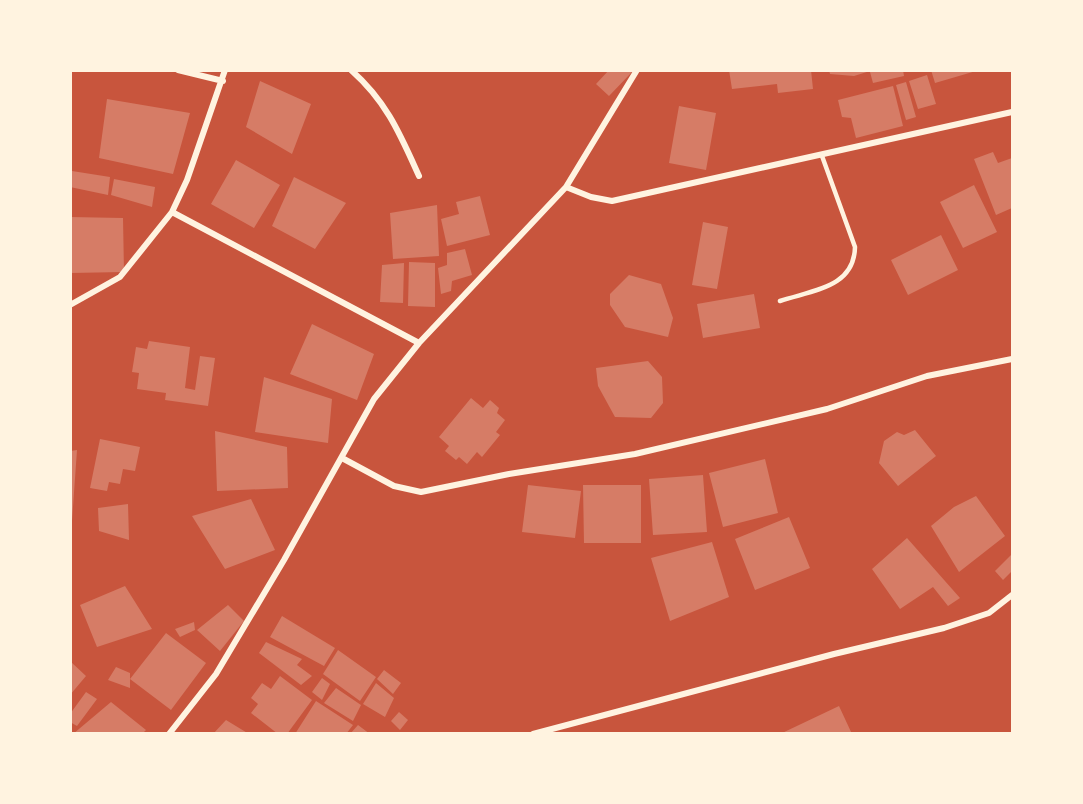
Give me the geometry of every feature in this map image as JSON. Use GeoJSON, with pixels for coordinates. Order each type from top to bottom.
{"type":"FeatureCollection","features":[{"type":"Feature","properties":{"kind":"street"},"geometry":{"type":"LineString","coordinates":[[178,70],[223,81]]}},
{"type":"Feature","properties":{"kind":"street"},"geometry":{"type":"LineString","coordinates":[[70,305],[120,277],[172,212],[187,180],[225,70]]}},
{"type":"Feature","properties":{"kind":"street"},"geometry":{"type":"LineString","coordinates":[[351,70],[372,89],[393,118],[419,176]]}},
{"type":"Feature","properties":{"kind":"street"},"geometry":{"type":"LineString","coordinates":[[169,734],[216,674],[374,399],[419,343],[566,187],[638,70]]}},
{"type":"Feature","properties":{"kind":"street"},"geometry":{"type":"LineString","coordinates":[[566,187],[591,197],[612,201],[1012,112]]}},
{"type":"Feature","properties":{"kind":"street"},"geometry":{"type":"LineString","coordinates":[[172,212],[419,343]]}},
{"type":"Feature","properties":{"kind":"street"},"geometry":{"type":"LineString","coordinates":[[342,458],[394,486],[421,492],[509,474],[635,454],[827,410],[927,376],[1012,359]]}},
{"type":"Feature","properties":{"kind":"street"},"geometry":{"type":"LineString","coordinates":[[533,734],[560,730],[834,654],[944,628],[989,613],[1012,595]]}},
{"type":"Feature","properties":{"kind":"lane"},"geometry":{"type":"LineString","coordinates":[[780,301],[833,284],[847,276],[855,263],[855,247],[822,156]]}},
{"type":"Feature","properties":{"kind":"building"},"geometry":{"type":"Polygon","coordinates":[[[609,70],[632,72],[609,96],[596,84],[609,70]]]}},
{"type":"Feature","properties":{"kind":"building"},"geometry":{"type":"Polygon","coordinates":[[[729,70],[811,70],[813,89],[778,93],[777,84],[732,89],[729,70]]]}},
{"type":"Feature","properties":{"kind":"building"},"geometry":{"type":"Polygon","coordinates":[[[829,70],[870,71],[854,76],[830,74],[829,70]]]}},
{"type":"Feature","properties":{"kind":"building"},"geometry":{"type":"Polygon","coordinates":[[[903,70],[904,76],[873,83],[870,72],[903,70]]]}},
{"type":"Feature","properties":{"kind":"building"},"geometry":{"type":"Polygon","coordinates":[[[931,70],[976,70],[976,71],[935,83],[931,70]]]}},
{"type":"Feature","properties":{"kind":"building"},"geometry":{"type":"Polygon","coordinates":[[[927,75],[936,104],[918,109],[909,81],[927,75]]]}},
{"type":"Feature","properties":{"kind":"building"},"geometry":{"type":"Polygon","coordinates":[[[260,81],[311,104],[292,154],[246,127],[260,81]]]}},
{"type":"Feature","properties":{"kind":"building"},"geometry":{"type":"Polygon","coordinates":[[[906,82],[916,117],[906,120],[896,85],[906,82]]]}},
{"type":"Feature","properties":{"kind":"building"},"geometry":{"type":"Polygon","coordinates":[[[893,86],[903,126],[856,138],[851,118],[842,117],[838,100],[893,86]]]}},
{"type":"Feature","properties":{"kind":"building"},"geometry":{"type":"Polygon","coordinates":[[[107,99],[190,113],[173,174],[99,158],[107,99]]]}},
{"type":"Feature","properties":{"kind":"building"},"geometry":{"type":"Polygon","coordinates":[[[679,106],[716,113],[706,170],[669,163],[679,106]]]}},
{"type":"Feature","properties":{"kind":"building"},"geometry":{"type":"Polygon","coordinates":[[[993,152],[998,163],[1012,158],[1012,208],[996,215],[974,159],[993,152]]]}},
{"type":"Feature","properties":{"kind":"building"},"geometry":{"type":"Polygon","coordinates":[[[236,160],[280,185],[254,228],[211,204],[236,160]]]}},
{"type":"Feature","properties":{"kind":"building"},"geometry":{"type":"Polygon","coordinates":[[[72,171],[110,177],[108,195],[70,187],[72,171]]]}},
{"type":"Feature","properties":{"kind":"building"},"geometry":{"type":"Polygon","coordinates":[[[294,177],[346,203],[315,249],[272,226],[294,177]]]}},
{"type":"Feature","properties":{"kind":"building"},"geometry":{"type":"Polygon","coordinates":[[[114,179],[155,187],[152,207],[111,195],[114,179]]]}},
{"type":"Feature","properties":{"kind":"building"},"geometry":{"type":"Polygon","coordinates":[[[974,185],[997,232],[963,248],[940,202],[974,185]]]}},
{"type":"Feature","properties":{"kind":"building"},"geometry":{"type":"Polygon","coordinates":[[[480,196],[490,235],[447,246],[441,219],[459,214],[456,202],[480,196]]]}},
{"type":"Feature","properties":{"kind":"building"},"geometry":{"type":"Polygon","coordinates":[[[437,205],[439,256],[393,259],[390,213],[437,205]]]}},
{"type":"Feature","properties":{"kind":"building"},"geometry":{"type":"Polygon","coordinates":[[[70,217],[123,218],[124,272],[70,273],[70,217]]]}},
{"type":"Feature","properties":{"kind":"building"},"geometry":{"type":"Polygon","coordinates":[[[703,222],[728,227],[717,289],[692,285],[703,222]]]}},
{"type":"Feature","properties":{"kind":"building"},"geometry":{"type":"Polygon","coordinates":[[[941,235],[958,270],[908,295],[891,260],[941,235]]]}},
{"type":"Feature","properties":{"kind":"building"},"geometry":{"type":"Polygon","coordinates":[[[465,249],[472,275],[452,281],[451,291],[441,294],[438,268],[447,265],[447,253],[465,249]]]}},
{"type":"Feature","properties":{"kind":"building"},"geometry":{"type":"Polygon","coordinates":[[[409,262],[435,263],[435,307],[408,306],[409,262]]]}},
{"type":"Feature","properties":{"kind":"building"},"geometry":{"type":"Polygon","coordinates":[[[404,263],[403,303],[380,302],[382,265],[404,263]]]}},
{"type":"Feature","properties":{"kind":"building"},"geometry":{"type":"Polygon","coordinates":[[[629,275],[661,284],[673,318],[668,337],[625,327],[610,305],[610,294],[629,275]]]}},
{"type":"Feature","properties":{"kind":"building"},"geometry":{"type":"Polygon","coordinates":[[[754,294],[760,328],[703,338],[697,304],[754,294]]]}},
{"type":"Feature","properties":{"kind":"building"},"geometry":{"type":"Polygon","coordinates":[[[312,324],[374,354],[357,400],[290,374],[312,324]]]}},
{"type":"Feature","properties":{"kind":"building"},"geometry":{"type":"Polygon","coordinates":[[[149,341],[190,347],[185,388],[195,390],[200,356],[215,358],[208,406],[165,400],[166,393],[137,389],[139,373],[132,372],[136,347],[147,349],[149,341]]]}},
{"type":"Feature","properties":{"kind":"building"},"geometry":{"type":"Polygon","coordinates":[[[648,361],[662,377],[663,403],[651,418],[615,417],[598,386],[596,368],[648,361]]]}},
{"type":"Feature","properties":{"kind":"building"},"geometry":{"type":"Polygon","coordinates":[[[264,377],[332,399],[328,443],[255,432],[264,377]]]}},
{"type":"Feature","properties":{"kind":"building"},"geometry":{"type":"Polygon","coordinates":[[[471,398],[483,408],[490,400],[499,408],[497,413],[505,420],[496,432],[500,435],[482,457],[477,452],[467,464],[459,457],[456,460],[445,451],[449,446],[439,437],[471,398]]]}},
{"type":"Feature","properties":{"kind":"building"},"geometry":{"type":"Polygon","coordinates":[[[915,430],[936,456],[898,486],[879,463],[884,441],[897,432],[904,435],[915,430]]]}},
{"type":"Feature","properties":{"kind":"building"},"geometry":{"type":"Polygon","coordinates":[[[215,431],[287,447],[288,488],[217,491],[215,431]]]}},
{"type":"Feature","properties":{"kind":"building"},"geometry":{"type":"Polygon","coordinates":[[[100,439],[140,447],[135,471],[123,469],[120,484],[109,482],[107,491],[90,488],[100,439]]]}},
{"type":"Feature","properties":{"kind":"building"},"geometry":{"type":"Polygon","coordinates":[[[77,450],[72,521],[70,521],[70,451],[77,450]]]}},
{"type":"Feature","properties":{"kind":"building"},"geometry":{"type":"Polygon","coordinates":[[[765,459],[778,513],[723,527],[709,473],[765,459]]]}},
{"type":"Feature","properties":{"kind":"building"},"geometry":{"type":"Polygon","coordinates":[[[703,475],[707,532],[653,535],[649,479],[703,475]]]}},
{"type":"Feature","properties":{"kind":"building"},"geometry":{"type":"Polygon","coordinates":[[[528,485],[581,491],[575,538],[522,532],[528,485]]]}},
{"type":"Feature","properties":{"kind":"building"},"geometry":{"type":"Polygon","coordinates":[[[583,485],[641,485],[641,543],[584,543],[583,485]]]}},
{"type":"Feature","properties":{"kind":"building"},"geometry":{"type":"Polygon","coordinates":[[[976,496],[1005,536],[959,572],[931,526],[954,507],[976,496]]]}},
{"type":"Feature","properties":{"kind":"building"},"geometry":{"type":"Polygon","coordinates":[[[251,499],[275,550],[225,569],[192,516],[251,499]]]}},
{"type":"Feature","properties":{"kind":"building"},"geometry":{"type":"Polygon","coordinates":[[[128,504],[129,540],[99,531],[98,508],[128,504]]]}},
{"type":"Feature","properties":{"kind":"building"},"geometry":{"type":"Polygon","coordinates":[[[789,517],[810,568],[755,590],[735,539],[789,517]]]}},
{"type":"Feature","properties":{"kind":"building"},"geometry":{"type":"Polygon","coordinates":[[[907,538],[960,598],[948,606],[933,587],[900,609],[872,569],[907,538]]]}},
{"type":"Feature","properties":{"kind":"building"},"geometry":{"type":"Polygon","coordinates":[[[712,542],[729,597],[670,621],[651,558],[712,542]]]}},
{"type":"Feature","properties":{"kind":"building"},"geometry":{"type":"Polygon","coordinates":[[[1012,554],[1012,571],[1003,580],[995,571],[1012,554]]]}},
{"type":"Feature","properties":{"kind":"building"},"geometry":{"type":"Polygon","coordinates":[[[125,586],[152,629],[97,647],[80,605],[125,586]]]}},
{"type":"Feature","properties":{"kind":"building"},"geometry":{"type":"Polygon","coordinates":[[[228,605],[244,621],[220,651],[197,630],[228,605]]]}},
{"type":"Feature","properties":{"kind":"building"},"geometry":{"type":"Polygon","coordinates":[[[282,616],[335,648],[324,666],[270,637],[282,616]]]}},
{"type":"Feature","properties":{"kind":"building"},"geometry":{"type":"Polygon","coordinates":[[[194,622],[195,630],[180,637],[175,629],[194,622]]]}},
{"type":"Feature","properties":{"kind":"building"},"geometry":{"type":"Polygon","coordinates":[[[166,633],[206,663],[171,710],[130,679],[166,633]]]}},
{"type":"Feature","properties":{"kind":"building"},"geometry":{"type":"Polygon","coordinates":[[[266,642],[302,659],[297,665],[312,676],[301,685],[259,653],[266,642]]]}},
{"type":"Feature","properties":{"kind":"building"},"geometry":{"type":"Polygon","coordinates":[[[338,650],[376,677],[360,701],[323,674],[338,650]]]}},
{"type":"Feature","properties":{"kind":"building"},"geometry":{"type":"Polygon","coordinates":[[[70,661],[86,676],[70,695],[70,661]]]}},
{"type":"Feature","properties":{"kind":"building"},"geometry":{"type":"Polygon","coordinates":[[[116,667],[130,673],[130,688],[108,680],[116,667]]]}},
{"type":"Feature","properties":{"kind":"building"},"geometry":{"type":"Polygon","coordinates":[[[384,670],[401,683],[393,694],[377,679],[384,670]]]}},
{"type":"Feature","properties":{"kind":"building"},"geometry":{"type":"Polygon","coordinates":[[[280,676],[312,700],[287,734],[278,734],[251,713],[258,704],[251,698],[262,683],[271,689],[280,676]]]}},
{"type":"Feature","properties":{"kind":"building"},"geometry":{"type":"Polygon","coordinates":[[[322,678],[330,684],[322,700],[312,692],[322,678]]]}},
{"type":"Feature","properties":{"kind":"building"},"geometry":{"type":"Polygon","coordinates":[[[376,683],[394,698],[385,717],[363,704],[376,683]]]}},
{"type":"Feature","properties":{"kind":"building"},"geometry":{"type":"Polygon","coordinates":[[[336,688],[361,705],[353,721],[324,703],[336,688]]]}},
{"type":"Feature","properties":{"kind":"building"},"geometry":{"type":"Polygon","coordinates":[[[86,692],[97,699],[77,726],[70,722],[70,714],[86,692]]]}},
{"type":"Feature","properties":{"kind":"building"},"geometry":{"type":"Polygon","coordinates":[[[316,701],[353,725],[346,734],[295,734],[316,701]]]}},
{"type":"Feature","properties":{"kind":"building"},"geometry":{"type":"Polygon","coordinates":[[[111,702],[146,730],[142,734],[73,734],[111,702]]]}},
{"type":"Feature","properties":{"kind":"building"},"geometry":{"type":"Polygon","coordinates":[[[839,706],[852,734],[780,734],[839,706]]]}},
{"type":"Feature","properties":{"kind":"building"},"geometry":{"type":"Polygon","coordinates":[[[399,712],[408,720],[400,730],[391,721],[399,712]]]}},
{"type":"Feature","properties":{"kind":"building"},"geometry":{"type":"Polygon","coordinates":[[[226,720],[249,734],[213,734],[226,720]]]}},
{"type":"Feature","properties":{"kind":"building"},"geometry":{"type":"Polygon","coordinates":[[[358,725],[370,734],[350,734],[358,725]]]}}]}
